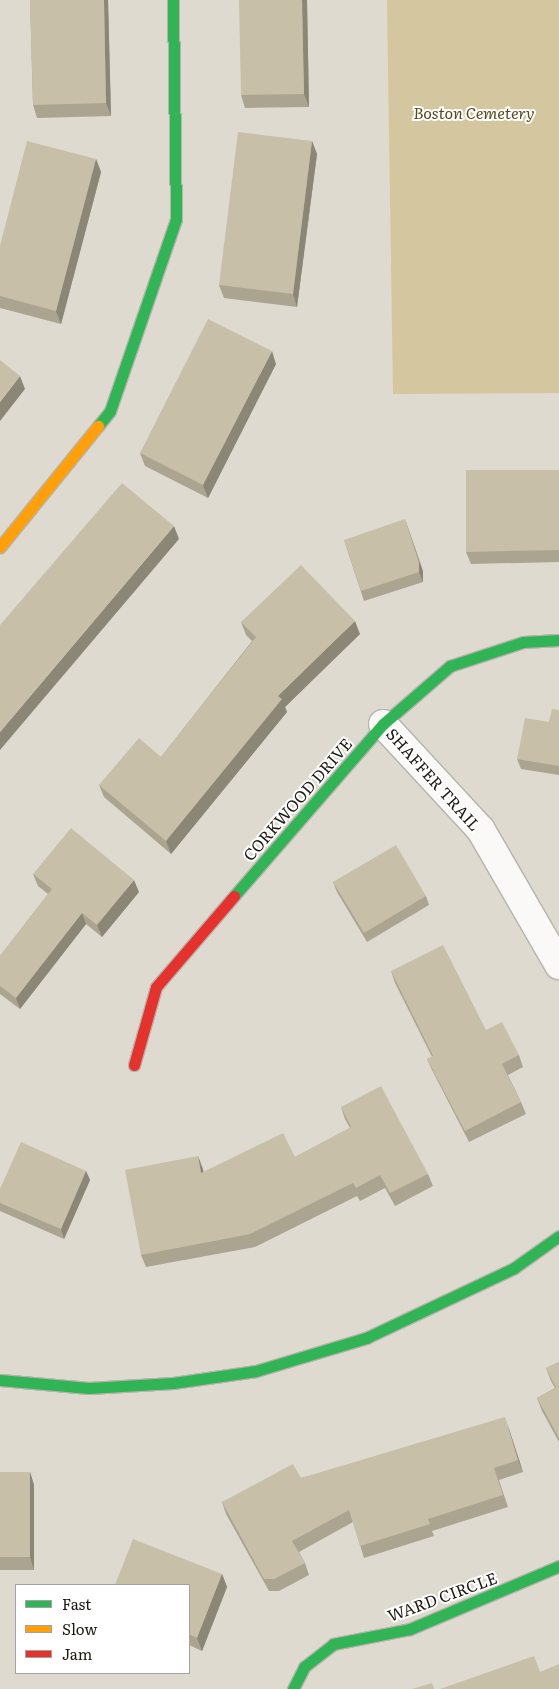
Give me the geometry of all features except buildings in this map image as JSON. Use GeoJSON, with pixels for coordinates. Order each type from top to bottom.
{"type":"FeatureCollection","features":[{"type":"Feature","properties":{"kind":"street"},"geometry":{"type":"LineString","coordinates":[[0,547],[110,412],[176,219],[173,0]]}},
{"type":"Feature","properties":{"kind":"street","name":"CORKWOOD DRIVE"},"geometry":{"type":"LineString","coordinates":[[134,1064],[156,987],[383,724],[450,666],[523,642],[559,640]]}},
{"type":"Feature","properties":{"kind":"street","name":"SHAFFER TRAIL"},"geometry":{"type":"LineString","coordinates":[[383,724],[481,830],[559,965]]}},
{"type":"Feature","properties":{"kind":"street"},"geometry":{"type":"LineString","coordinates":[[0,1380],[89,1388],[173,1383],[256,1371],[366,1338],[514,1268],[559,1236]]}},
{"type":"Feature","properties":{"kind":"street","name":"WARD CIRCLE"},"geometry":{"type":"LineString","coordinates":[[293,1689],[304,1667],[334,1644],[410,1629],[514,1587],[559,1566]]}},
{"type":"Feature","properties":{"kind":"green space","name":"Boston Cemetery"},"geometry":{"type":"Polygon","coordinates":[[[387,0],[559,0],[559,393],[393,394],[387,0]]]}},
{"type":"Feature","properties":{"kind":"traffic: fast"},"geometry":{"type":"LineString","coordinates":[[98,426],[110,411],[176,219],[173,0]]}},
{"type":"Feature","properties":{"kind":"traffic: fast"},"geometry":{"type":"LineString","coordinates":[[234,896],[383,724],[450,666],[523,642],[559,640]]}},
{"type":"Feature","properties":{"kind":"traffic: fast"},"geometry":{"type":"LineString","coordinates":[[0,1380],[89,1388],[173,1383],[256,1371],[366,1338],[514,1268],[559,1236]]}},
{"type":"Feature","properties":{"kind":"traffic: fast"},"geometry":{"type":"LineString","coordinates":[[293,1689],[304,1667],[333,1644],[410,1629],[559,1566]]}},
{"type":"Feature","properties":{"kind":"traffic: slow"},"geometry":{"type":"LineString","coordinates":[[0,547],[98,426]]}},
{"type":"Feature","properties":{"kind":"traffic: jam"},"geometry":{"type":"LineString","coordinates":[[134,1065],[156,987],[234,896]]}}]}
